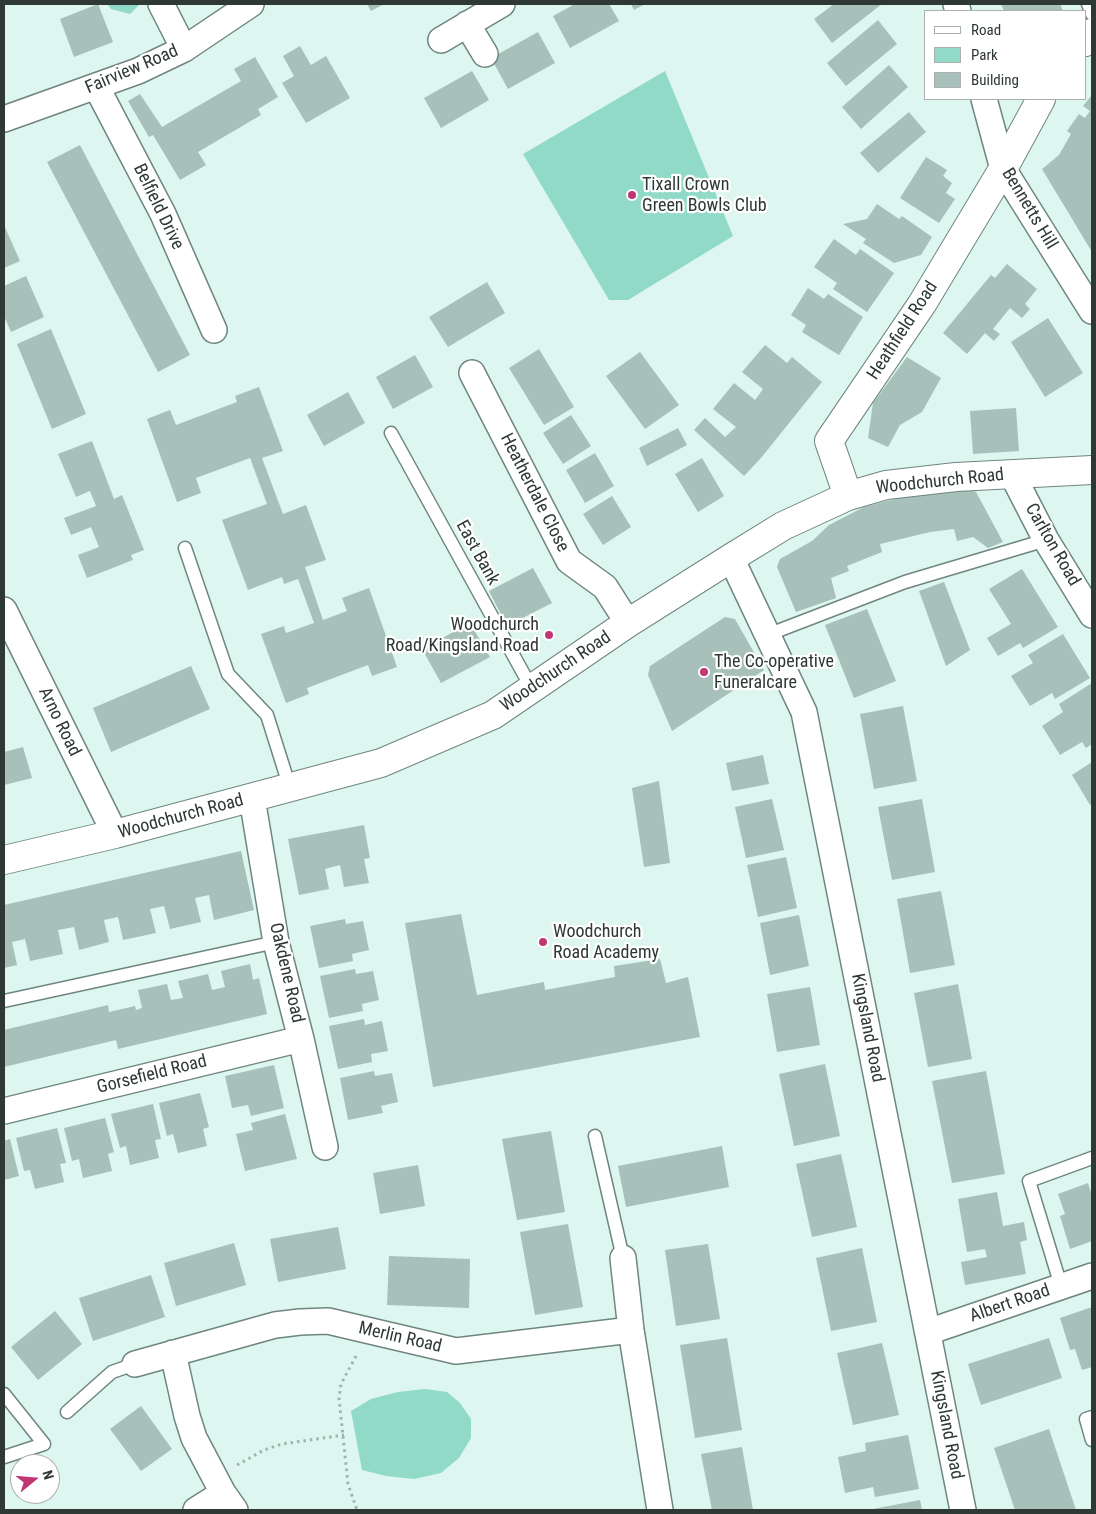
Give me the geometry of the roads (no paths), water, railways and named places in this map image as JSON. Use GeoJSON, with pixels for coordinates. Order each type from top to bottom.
{"type":"FeatureCollection","features":[{"type":"Feature","properties":{"kind":"street"},"geometry":{"type":"LineString","coordinates":[[161,4],[184,49]]}},
{"type":"Feature","properties":{"kind":"street","name":"Fairview Road"},"geometry":{"type":"LineString","coordinates":[[4,119],[138,71],[184,49],[251,4]]}},
{"type":"Feature","properties":{"kind":"street"},"geometry":{"type":"LineString","coordinates":[[441,40],[502,4]]}},
{"type":"Feature","properties":{"kind":"street"},"geometry":{"type":"LineString","coordinates":[[467,24],[485,54]]}},
{"type":"Feature","properties":{"kind":"street","name":"Belfield Drive"},"geometry":{"type":"LineString","coordinates":[[96,86],[164,214],[214,330]]}},
{"type":"Feature","properties":{"kind":"street","name":"Bennetts Hill"},"geometry":{"type":"LineString","coordinates":[[984,100],[1002,169],[1092,311]]}},
{"type":"Feature","properties":{"kind":"street"},"geometry":{"type":"LineString","coordinates":[[1002,169],[1040,100]]}},
{"type":"Feature","properties":{"kind":"street","name":"Heathfield Road"},"geometry":{"type":"LineString","coordinates":[[848,496],[829,441],[922,304],[1002,169]]}},
{"type":"Feature","properties":{"kind":"street","name":"Heatherdale Close"},"geometry":{"type":"LineString","coordinates":[[472,373],[569,561],[605,587],[628,623]]}},
{"type":"Feature","properties":{"kind":"street","name":"Woodchurch Road"},"geometry":{"type":"LineString","coordinates":[[4,860],[115,834],[381,763],[493,715],[628,623],[731,558],[783,526],[848,496],[886,485],[956,477],[1092,470]]}},
{"type":"Feature","properties":{"kind":"street","name":"Carlton Road"},"geometry":{"type":"LineString","coordinates":[[1012,474],[1046,540],[1092,615]]}},
{"type":"Feature","properties":{"kind":"street","name":"Kingsland Road"},"geometry":{"type":"LineString","coordinates":[[731,558],[804,712],[964,1510]]}},
{"type":"Feature","properties":{"kind":"street","name":"Arno Road"},"geometry":{"type":"LineString","coordinates":[[4,610],[115,834]]}},
{"type":"Feature","properties":{"kind":"street","name":"Oakdene Road"},"geometry":{"type":"LineString","coordinates":[[252,798],[276,942],[301,1039],[325,1147]]}},
{"type":"Feature","properties":{"kind":"street","name":"Gorsefield Road"},"geometry":{"type":"LineString","coordinates":[[4,1110],[301,1039]]}},
{"type":"Feature","properties":{"kind":"street"},"geometry":{"type":"LineString","coordinates":[[623,1258],[630,1330],[660,1510]]}},
{"type":"Feature","properties":{"kind":"street","name":"Albert Road"},"geometry":{"type":"LineString","coordinates":[[928,1332],[1092,1276]]}},
{"type":"Feature","properties":{"kind":"street","name":"Merlin Road"},"geometry":{"type":"LineString","coordinates":[[135,1364],[275,1325],[300,1322],[328,1321],[456,1351],[630,1330]]}},
{"type":"Feature","properties":{"kind":"street"},"geometry":{"type":"LineString","coordinates":[[173,1353],[187,1416],[194,1438],[224,1494],[196,1510]]}},
{"type":"Feature","properties":{"kind":"lane"},"geometry":{"type":"LineString","coordinates":[[1088,4],[1092,14]]}},
{"type":"Feature","properties":{"kind":"lane","name":"East Bank"},"geometry":{"type":"LineString","coordinates":[[391,433],[532,689]]}},
{"type":"Feature","properties":{"kind":"lane"},"geometry":{"type":"LineString","coordinates":[[767,635],[905,582],[1046,540]]}},
{"type":"Feature","properties":{"kind":"lane"},"geometry":{"type":"LineString","coordinates":[[185,548],[228,674],[267,715],[290,788]]}},
{"type":"Feature","properties":{"kind":"lane"},"geometry":{"type":"LineString","coordinates":[[4,1001],[276,942]]}},
{"type":"Feature","properties":{"kind":"lane"},"geometry":{"type":"LineString","coordinates":[[595,1136],[623,1258]]}},
{"type":"Feature","properties":{"kind":"lane"},"geometry":{"type":"LineString","coordinates":[[1061,1286],[1029,1181],[1092,1158]]}},
{"type":"Feature","properties":{"kind":"lane"},"geometry":{"type":"LineString","coordinates":[[67,1412],[112,1372],[135,1364]]}},
{"type":"Feature","properties":{"kind":"lane"},"geometry":{"type":"LineString","coordinates":[[4,1394],[44,1444],[4,1458]]}},
{"type":"Feature","properties":{"kind":"lane"},"geometry":{"type":"LineString","coordinates":[[1092,1417],[1086,1419],[1092,1440]]}},
{"type":"Feature","properties":{"kind":"place","name":"Tixall Crown Green Bowls Club"},"geometry":{"type":"Point","coordinates":[632,195]}},
{"type":"Feature","properties":{"kind":"place","name":"Woodchurch Road/Kingsland Road"},"geometry":{"type":"Point","coordinates":[549,635]}},
{"type":"Feature","properties":{"kind":"place","name":"The Co-operative Funeralcare"},"geometry":{"type":"Point","coordinates":[704,672]}},
{"type":"Feature","properties":{"kind":"place","name":"Woodchurch Road Academy"},"geometry":{"type":"Point","coordinates":[543,942]}}]}
